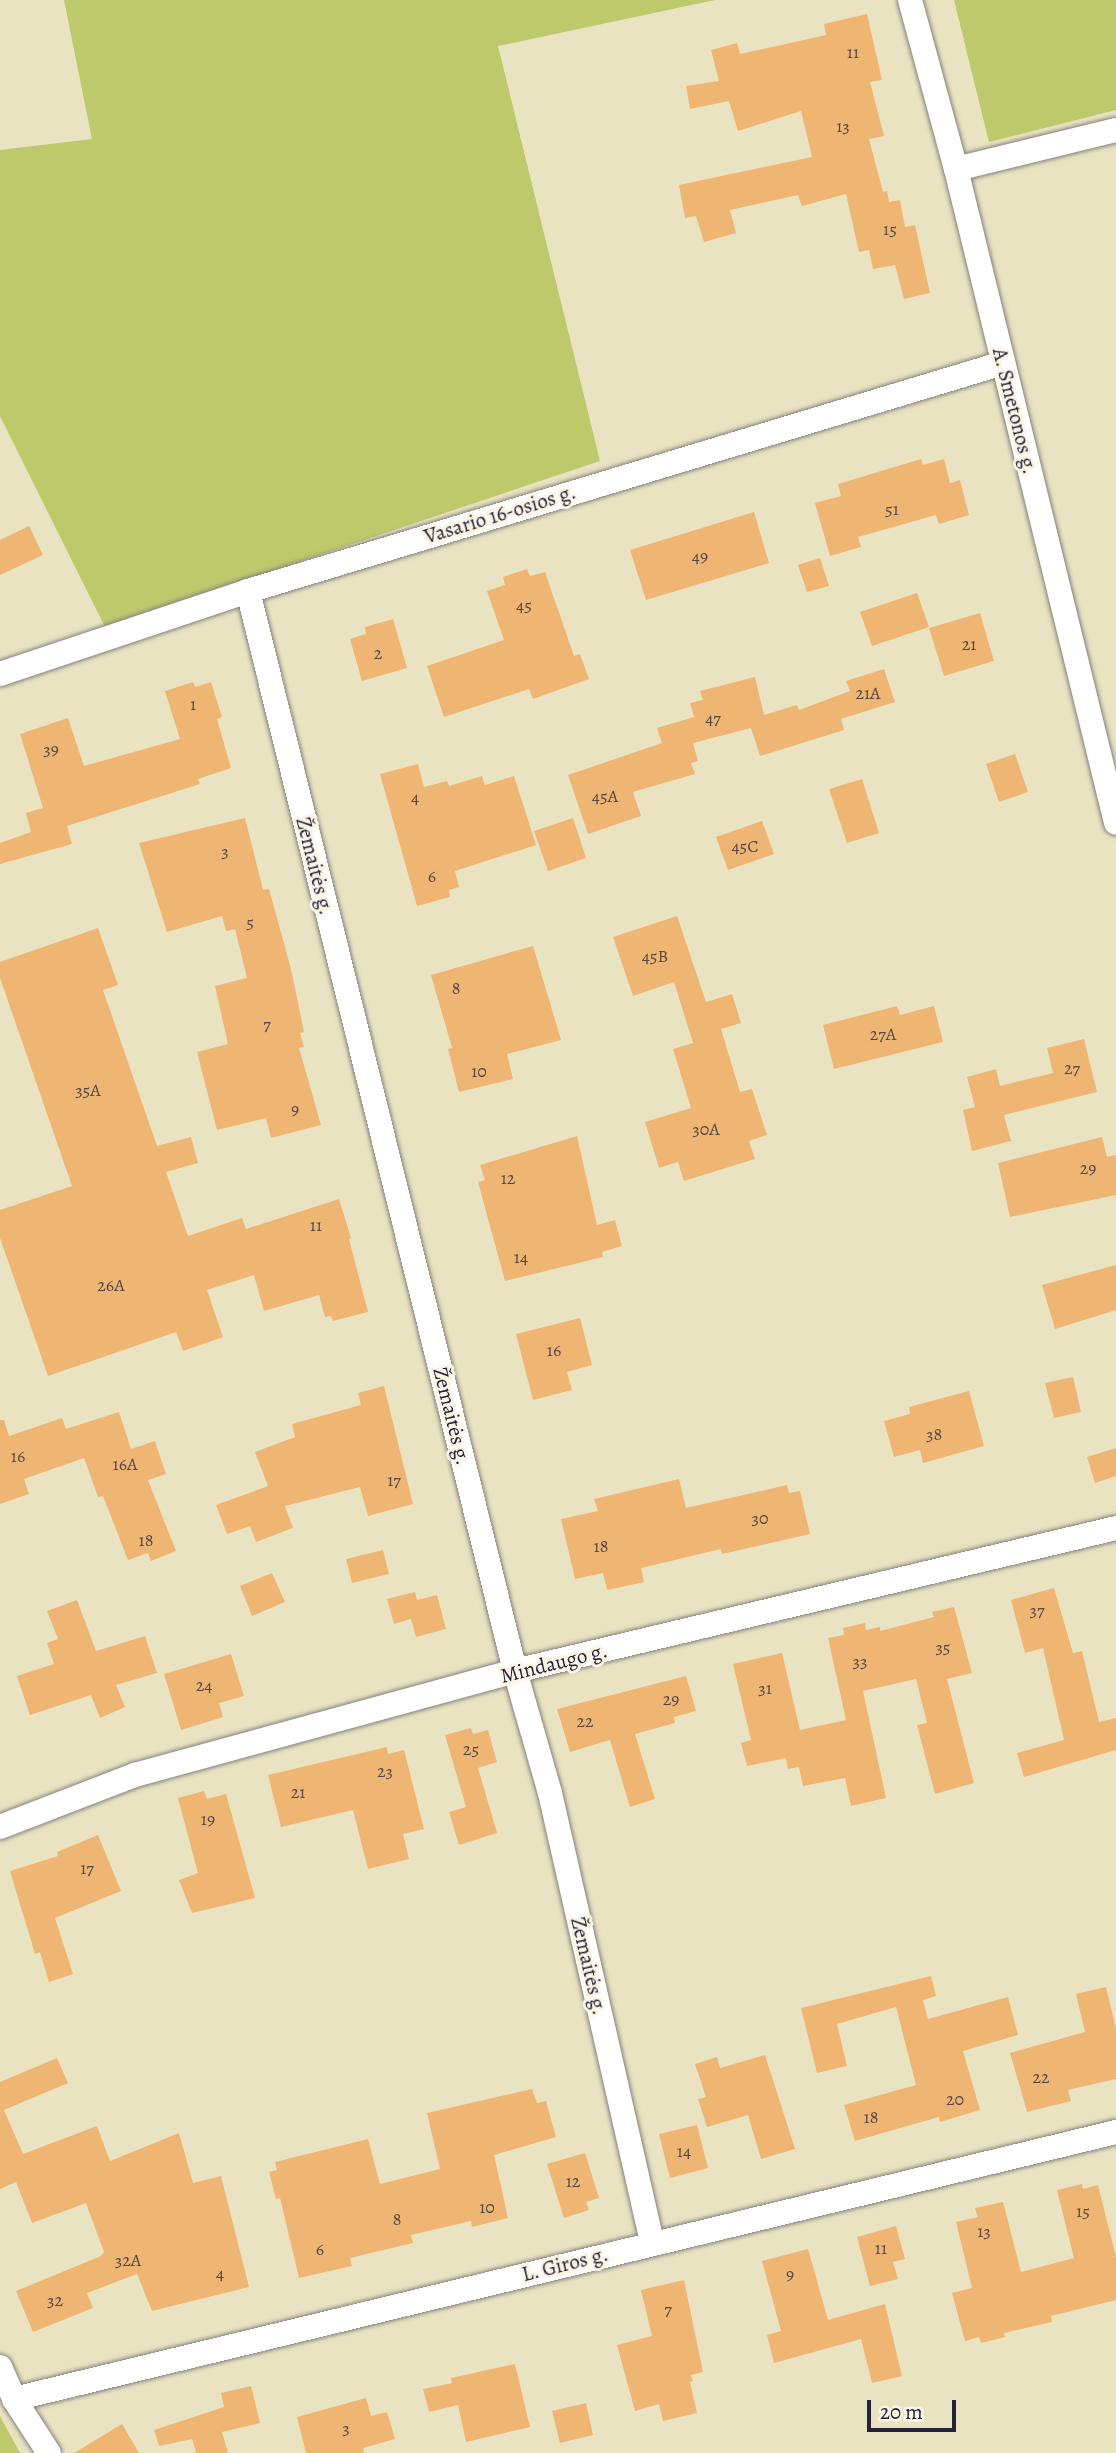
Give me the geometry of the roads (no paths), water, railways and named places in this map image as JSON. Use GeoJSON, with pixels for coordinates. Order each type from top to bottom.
{"type":"FeatureCollection","features":[{"type":"Feature","properties":{"kind":"street","name":"A. Smetonos g."},"geometry":{"type":"LineString","coordinates":[[910,0],[956,169],[1116,823]]}},
{"type":"Feature","properties":{"kind":"street"},"geometry":{"type":"LineString","coordinates":[[956,169],[1116,130]]}},
{"type":"Feature","properties":{"kind":"street","name":"Vasario 16-osios g."},"geometry":{"type":"LineString","coordinates":[[0,674],[248,591],[1003,363]]}},
{"type":"Feature","properties":{"kind":"street","name":"Žemaitės g."},"geometry":{"type":"LineString","coordinates":[[248,591],[515,1671],[550,1793],[652,2243]]}},
{"type":"Feature","properties":{"kind":"street","name":"Mindaugo g."},"geometry":{"type":"LineString","coordinates":[[0,1827],[135,1775],[515,1671],[1116,1528]]}},
{"type":"Feature","properties":{"kind":"street","name":"L. Giros g."},"geometry":{"type":"LineString","coordinates":[[14,2399],[1116,2132]]}},
{"type":"Feature","properties":{"kind":"street"},"geometry":{"type":"LineString","coordinates":[[0,2367],[14,2399],[48,2453]]}}]}
